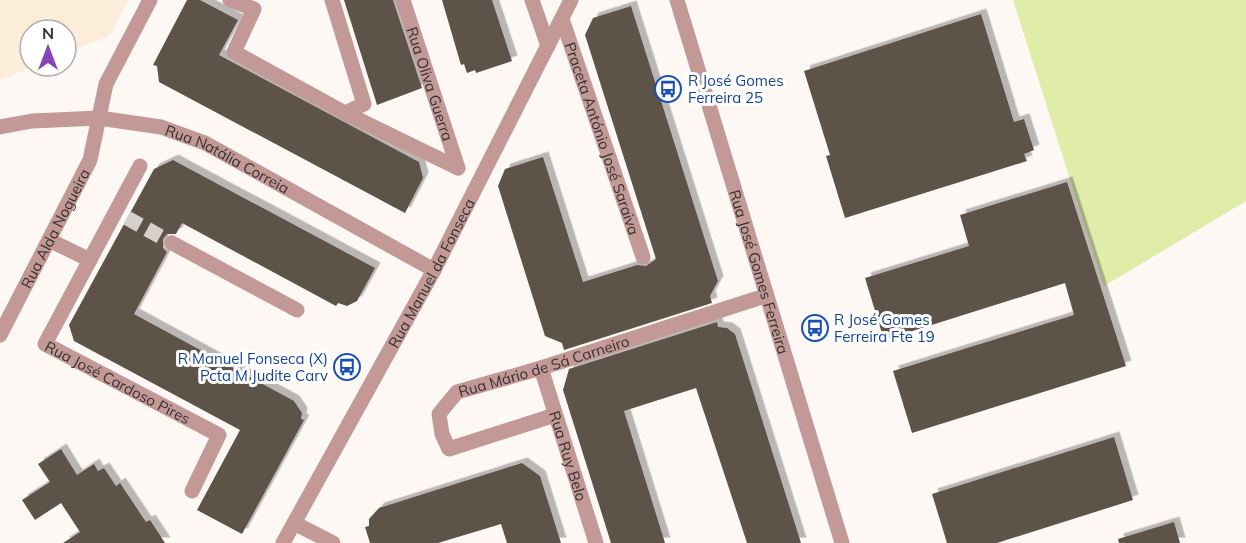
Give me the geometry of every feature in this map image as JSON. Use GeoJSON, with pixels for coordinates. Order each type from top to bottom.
{"type":"FeatureCollection","features":[{"type":"Feature","properties":{"kind":"street","name":"Rua Alda Nogueira"},"geometry":{"type":"LineString","coordinates":[[0,335],[90,160],[106,84],[150,0]]}},
{"type":"Feature","properties":{"kind":"street"},"geometry":{"type":"LineString","coordinates":[[230,0],[257,4],[234,52],[345,113],[364,104],[332,0]]}},
{"type":"Feature","properties":{"kind":"street","name":"Rua Oliva Guerra"},"geometry":{"type":"LineString","coordinates":[[345,113],[458,168],[403,0]]}},
{"type":"Feature","properties":{"kind":"street"},"geometry":{"type":"LineString","coordinates":[[532,0],[548,46]]}},
{"type":"Feature","properties":{"kind":"street","name":"Rua Manuel da Fonseca"},"geometry":{"type":"LineString","coordinates":[[283,543],[434,270],[571,0]]}},
{"type":"Feature","properties":{"kind":"street","name":"Rua José Gomes Ferreira"},"geometry":{"type":"LineString","coordinates":[[676,0],[842,543]]}},
{"type":"Feature","properties":{"kind":"street","name":"Praceta António José Saraiva"},"geometry":{"type":"LineString","coordinates":[[562,19],[643,256]]}},
{"type":"Feature","properties":{"kind":"street","name":"Rua Natália Correia"},"geometry":{"type":"LineString","coordinates":[[0,128],[32,121],[99,118],[161,127],[205,143],[434,270]]}},
{"type":"Feature","properties":{"kind":"street","name":"Rua José Cardoso Pires"},"geometry":{"type":"LineString","coordinates":[[140,166],[121,215],[90,260],[45,344],[219,435],[192,491]]}},
{"type":"Feature","properties":{"kind":"street"},"geometry":{"type":"LineString","coordinates":[[49,240],[90,260]]}},
{"type":"Feature","properties":{"kind":"street"},"geometry":{"type":"LineString","coordinates":[[172,243],[297,310]]}},
{"type":"Feature","properties":{"kind":"street","name":"Rua Mário de Sá Carneiro"},"geometry":{"type":"LineString","coordinates":[[555,415],[449,449],[442,434],[439,414],[457,392],[541,368],[765,296]]}},
{"type":"Feature","properties":{"kind":"street","name":"Rua Ruy Belo"},"geometry":{"type":"LineString","coordinates":[[541,368],[596,543]]}},
{"type":"Feature","properties":{"kind":"street"},"geometry":{"type":"LineString","coordinates":[[294,523],[333,543]]}},
{"type":"Feature","properties":{"kind":"shaded area"},"geometry":{"type":"Polygon","coordinates":[[[0,0],[129,0],[109,36],[78,48],[78,18],[18,18],[18,73],[0,80],[0,0]]]}},
{"type":"Feature","properties":{"kind":"green space"},"geometry":{"type":"Polygon","coordinates":[[[1013,0],[1246,0],[1246,201],[1104,286],[1013,0]]]}},
{"type":"Feature","properties":{"kind":"building"},"geometry":{"type":"Polygon","coordinates":[[[187,0],[200,0],[238,20],[219,55],[419,162],[423,178],[405,213],[159,82],[157,66],[153,65],[187,0]]]}},
{"type":"Feature","properties":{"kind":"building"},"geometry":{"type":"Polygon","coordinates":[[[344,0],[393,0],[422,88],[377,105],[344,0]]]}},
{"type":"Feature","properties":{"kind":"building"},"geometry":{"type":"Polygon","coordinates":[[[442,0],[492,0],[512,61],[476,73],[475,70],[467,73],[464,64],[461,65],[442,0]]]}},
{"type":"Feature","properties":{"kind":"building"},"geometry":{"type":"Polygon","coordinates":[[[631,6],[718,281],[710,296],[712,303],[564,350],[562,343],[545,336],[498,186],[505,169],[543,157],[583,282],[637,265],[646,266],[656,259],[585,35],[593,18],[631,6]]]}},
{"type":"Feature","properties":{"kind":"building"},"geometry":{"type":"Polygon","coordinates":[[[981,14],[1014,122],[1024,119],[1034,150],[1024,154],[1027,161],[845,218],[826,156],[830,155],[804,71],[981,14]]]}},
{"type":"Feature","properties":{"kind":"building"},"geometry":{"type":"Polygon","coordinates":[[[173,160],[375,268],[357,301],[347,306],[338,303],[336,306],[182,223],[176,234],[167,234],[163,239],[163,248],[167,252],[134,314],[294,401],[302,413],[301,419],[304,420],[242,534],[197,510],[240,430],[74,341],[69,325],[154,169],[173,160]]]}},
{"type":"Feature","properties":{"kind":"building"},"geometry":{"type":"Polygon","coordinates":[[[1067,182],[1126,366],[912,433],[893,371],[1074,315],[1065,283],[884,340],[865,278],[969,246],[960,215],[1067,182]]]}},
{"type":"Feature","properties":{"kind":"building"},"geometry":{"type":"Polygon","coordinates":[[[717,322],[718,327],[727,328],[735,334],[801,543],[747,543],[696,388],[624,411],[665,543],[611,543],[563,390],[569,369],[717,322]]]}},
{"type":"Feature","properties":{"kind":"building"},"geometry":{"type":"Polygon","coordinates":[[[1114,437],[1133,500],[997,543],[947,543],[932,494],[1114,437]]]}},
{"type":"Feature","properties":{"kind":"building"},"geometry":{"type":"Polygon","coordinates":[[[61,449],[77,475],[94,464],[98,471],[104,468],[116,486],[120,483],[146,522],[150,520],[165,543],[63,543],[80,532],[61,503],[35,520],[22,500],[50,482],[38,464],[61,449]]]}},
{"type":"Feature","properties":{"kind":"building"},"geometry":{"type":"Polygon","coordinates":[[[522,463],[540,476],[561,543],[507,543],[501,524],[438,543],[370,543],[365,527],[369,526],[369,519],[379,508],[522,463]]]}},
{"type":"Feature","properties":{"kind":"building"},"geometry":{"type":"Polygon","coordinates":[[[1174,522],[1180,543],[1119,543],[1118,539],[1174,522]]]}},
{"type":"Feature","properties":{"kind":"tunnel"},"geometry":{"type":"LineString","coordinates":[[127,218],[172,243]]}},
{"type":"Feature","properties":{"kind":"place","name":"R José Gomes Ferreira 25"},"geometry":{"type":"Point","coordinates":[668,89]}},
{"type":"Feature","properties":{"kind":"place","name":"R José Gomes Ferreira Fte 19"},"geometry":{"type":"Point","coordinates":[815,328]}},
{"type":"Feature","properties":{"kind":"place","name":"R Manuel Fonseca (X) Pcta M Judite Carv"},"geometry":{"type":"Point","coordinates":[347,367]}}]}
